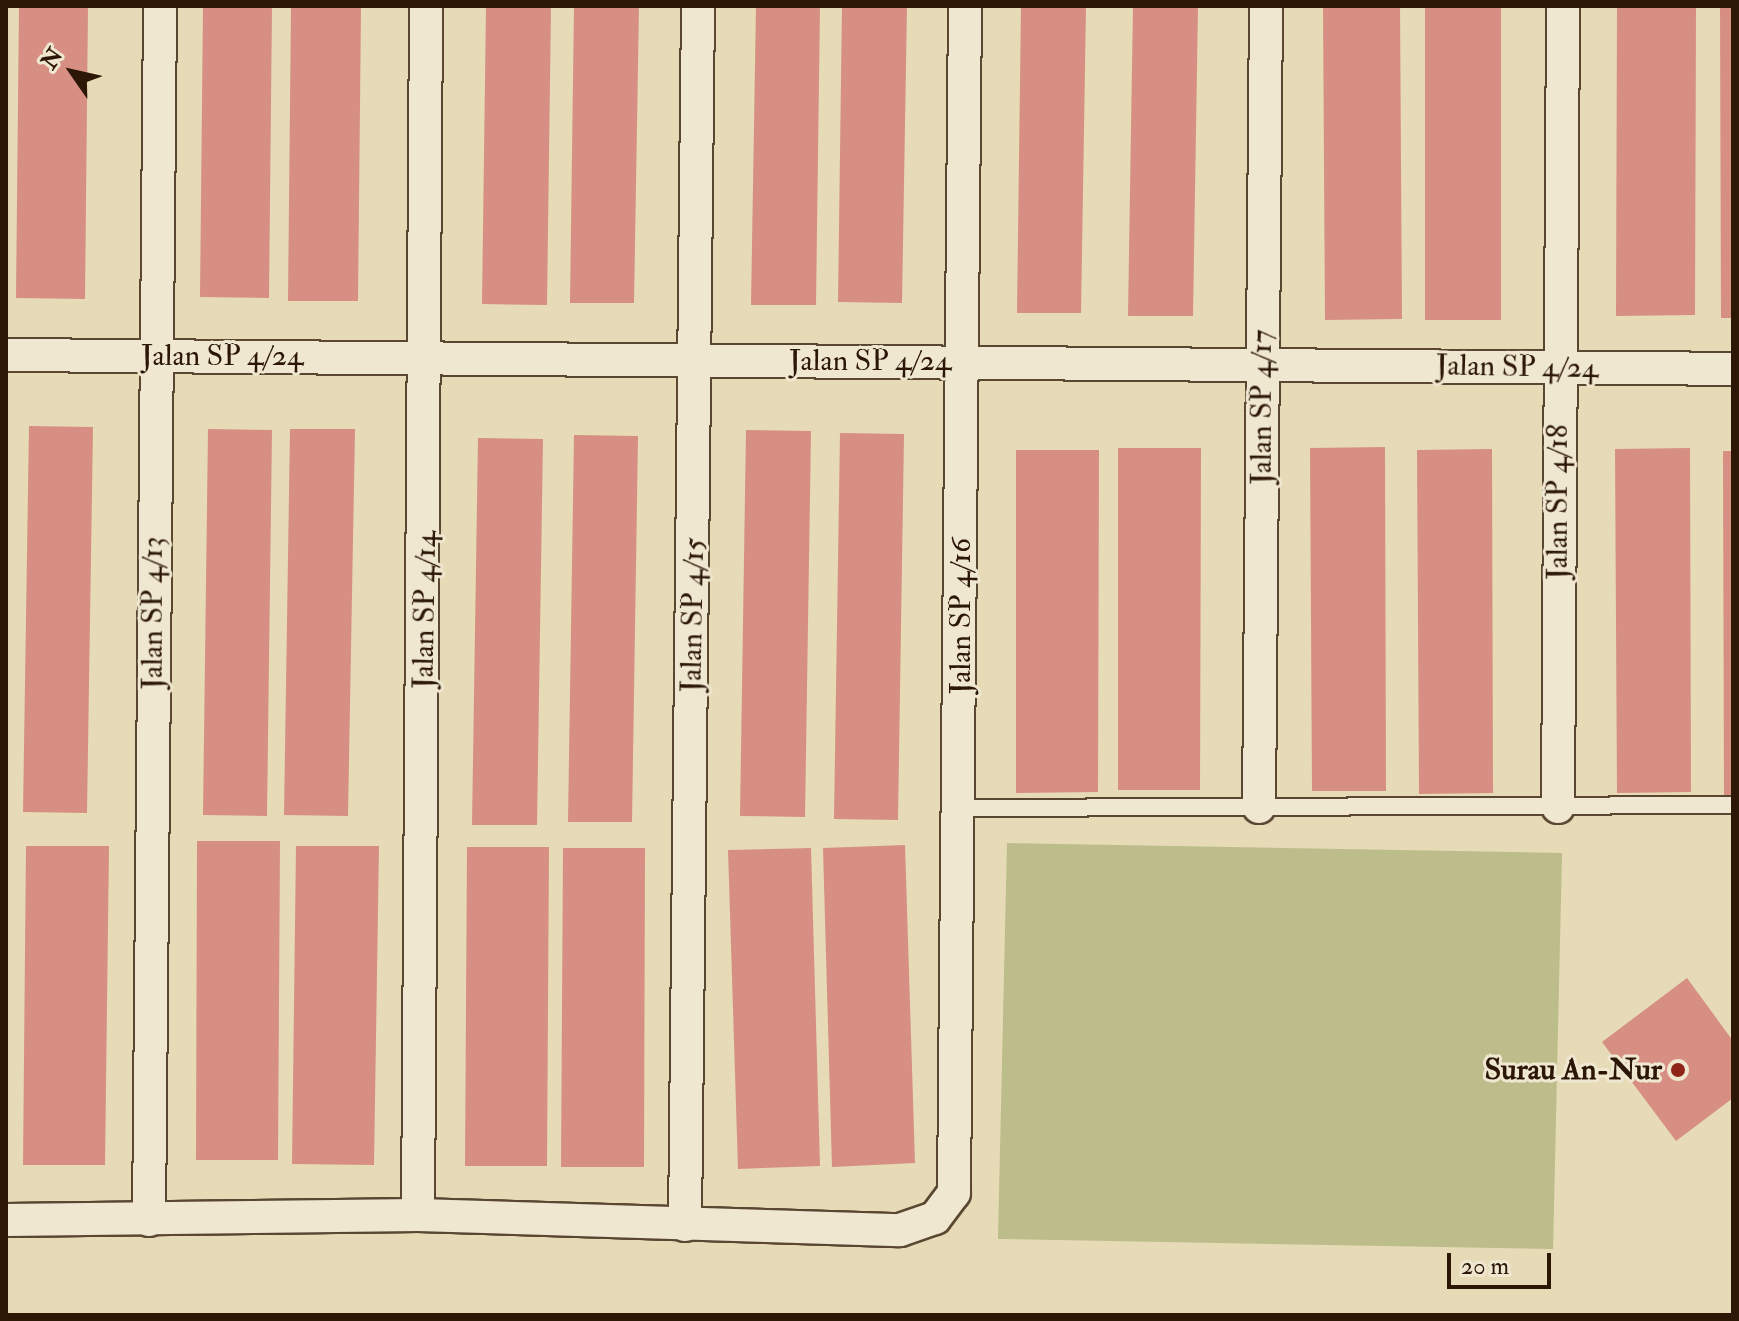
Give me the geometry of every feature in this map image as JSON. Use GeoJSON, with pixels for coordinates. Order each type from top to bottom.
{"type":"FeatureCollection","features":[{"type":"Feature","properties":{"kind":"street","name":"Jalan SP 4/13"},"geometry":{"type":"LineString","coordinates":[[149,1220],[160,6]]}},
{"type":"Feature","properties":{"kind":"street","name":"Jalan SP 4/14"},"geometry":{"type":"LineString","coordinates":[[418,1215],[428,358],[426,6]]}},
{"type":"Feature","properties":{"kind":"street","name":"Jalan SP 4/15"},"geometry":{"type":"LineString","coordinates":[[685,1225],[698,6]]}},
{"type":"Feature","properties":{"kind":"street","name":"Jalan SP 4/16"},"geometry":{"type":"LineString","coordinates":[[685,1225],[900,1230],[935,1218],[954,1193],[960,808],[965,6]]}},
{"type":"Feature","properties":{"kind":"street","name":"Jalan SP 4/17"},"geometry":{"type":"LineString","coordinates":[[1259,807],[1266,6]]}},
{"type":"Feature","properties":{"kind":"street","name":"Jalan SP 4/18"},"geometry":{"type":"LineString","coordinates":[[1558,807],[1563,6]]}},
{"type":"Feature","properties":{"kind":"street","name":"Jalan SP 4/24"},"geometry":{"type":"LineString","coordinates":[[6,355],[1263,361],[1733,369]]}},
{"type":"Feature","properties":{"kind":"street"},"geometry":{"type":"LineString","coordinates":[[6,1220],[418,1215],[685,1225]]}},
{"type":"Feature","properties":{"kind":"lane"},"geometry":{"type":"LineString","coordinates":[[960,808],[1733,805]]}},
{"type":"Feature","properties":{"kind":"green space"},"geometry":{"type":"Polygon","coordinates":[[[1007,843],[1562,853],[1553,1249],[998,1239],[1007,843]]]}},
{"type":"Feature","properties":{"kind":"building"},"geometry":{"type":"Polygon","coordinates":[[[19,6],[88,6],[85,299],[16,298],[19,6]]]}},
{"type":"Feature","properties":{"kind":"building"},"geometry":{"type":"Polygon","coordinates":[[[203,6],[272,6],[269,298],[200,297],[203,6]]]}},
{"type":"Feature","properties":{"kind":"building"},"geometry":{"type":"Polygon","coordinates":[[[291,6],[361,6],[358,301],[288,301],[291,6]]]}},
{"type":"Feature","properties":{"kind":"building"},"geometry":{"type":"Polygon","coordinates":[[[486,6],[551,6],[547,305],[482,304],[486,6]]]}},
{"type":"Feature","properties":{"kind":"building"},"geometry":{"type":"Polygon","coordinates":[[[574,6],[639,6],[634,303],[570,303],[574,6]]]}},
{"type":"Feature","properties":{"kind":"building"},"geometry":{"type":"Polygon","coordinates":[[[756,6],[820,6],[816,305],[751,305],[756,6]]]}},
{"type":"Feature","properties":{"kind":"building"},"geometry":{"type":"Polygon","coordinates":[[[842,6],[907,6],[902,303],[838,302],[842,6]]]}},
{"type":"Feature","properties":{"kind":"building"},"geometry":{"type":"Polygon","coordinates":[[[1021,6],[1086,6],[1081,313],[1017,313],[1021,6]]]}},
{"type":"Feature","properties":{"kind":"building"},"geometry":{"type":"Polygon","coordinates":[[[1133,6],[1198,6],[1193,316],[1128,316],[1133,6]]]}},
{"type":"Feature","properties":{"kind":"building"},"geometry":{"type":"Polygon","coordinates":[[[1323,6],[1400,6],[1402,319],[1325,320],[1323,6]]]}},
{"type":"Feature","properties":{"kind":"building"},"geometry":{"type":"Polygon","coordinates":[[[1425,6],[1501,6],[1501,320],[1425,320],[1425,6]]]}},
{"type":"Feature","properties":{"kind":"building"},"geometry":{"type":"Polygon","coordinates":[[[1617,6],[1696,6],[1695,315],[1616,316],[1617,6]]]}},
{"type":"Feature","properties":{"kind":"building"},"geometry":{"type":"Polygon","coordinates":[[[1720,6],[1733,6],[1733,318],[1721,318],[1720,6]]]}},
{"type":"Feature","properties":{"kind":"building"},"geometry":{"type":"Polygon","coordinates":[[[29,426],[93,427],[87,813],[23,812],[29,426]]]}},
{"type":"Feature","properties":{"kind":"building"},"geometry":{"type":"Polygon","coordinates":[[[208,429],[272,430],[267,816],[203,815],[208,429]]]}},
{"type":"Feature","properties":{"kind":"building"},"geometry":{"type":"Polygon","coordinates":[[[290,429],[355,429],[348,816],[284,815],[290,429]]]}},
{"type":"Feature","properties":{"kind":"building"},"geometry":{"type":"Polygon","coordinates":[[[746,430],[811,431],[805,817],[740,816],[746,430]]]}},
{"type":"Feature","properties":{"kind":"building"},"geometry":{"type":"Polygon","coordinates":[[[840,433],[904,434],[898,820],[834,819],[840,433]]]}},
{"type":"Feature","properties":{"kind":"building"},"geometry":{"type":"Polygon","coordinates":[[[574,435],[638,436],[632,822],[568,822],[574,435]]]}},
{"type":"Feature","properties":{"kind":"building"},"geometry":{"type":"Polygon","coordinates":[[[478,438],[543,439],[537,825],[472,825],[478,438]]]}},
{"type":"Feature","properties":{"kind":"building"},"geometry":{"type":"Polygon","coordinates":[[[1385,447],[1386,791],[1312,791],[1310,448],[1385,447]]]}},
{"type":"Feature","properties":{"kind":"building"},"geometry":{"type":"Polygon","coordinates":[[[1118,448],[1201,448],[1200,790],[1118,790],[1118,448]]]}},
{"type":"Feature","properties":{"kind":"building"},"geometry":{"type":"Polygon","coordinates":[[[1690,448],[1691,792],[1617,793],[1615,449],[1690,448]]]}},
{"type":"Feature","properties":{"kind":"building"},"geometry":{"type":"Polygon","coordinates":[[[1492,449],[1493,793],[1419,794],[1417,450],[1492,449]]]}},
{"type":"Feature","properties":{"kind":"building"},"geometry":{"type":"Polygon","coordinates":[[[1016,450],[1099,450],[1098,792],[1016,793],[1016,450]]]}},
{"type":"Feature","properties":{"kind":"building"},"geometry":{"type":"Polygon","coordinates":[[[1723,451],[1733,451],[1733,795],[1724,795],[1723,451]]]}},
{"type":"Feature","properties":{"kind":"building"},"geometry":{"type":"Polygon","coordinates":[[[197,841],[280,841],[278,1160],[196,1160],[197,841]]]}},
{"type":"Feature","properties":{"kind":"building"},"geometry":{"type":"Polygon","coordinates":[[[905,845],[915,1163],[832,1167],[823,848],[905,845]]]}},
{"type":"Feature","properties":{"kind":"building"},"geometry":{"type":"Polygon","coordinates":[[[26,846],[109,846],[105,1165],[23,1165],[26,846]]]}},
{"type":"Feature","properties":{"kind":"building"},"geometry":{"type":"Polygon","coordinates":[[[296,846],[379,846],[374,1165],[292,1164],[296,846]]]}},
{"type":"Feature","properties":{"kind":"building"},"geometry":{"type":"Polygon","coordinates":[[[467,847],[549,847],[547,1166],[465,1166],[467,847]]]}},
{"type":"Feature","properties":{"kind":"building"},"geometry":{"type":"Polygon","coordinates":[[[563,848],[645,848],[644,1167],[561,1167],[563,848]]]}},
{"type":"Feature","properties":{"kind":"building"},"geometry":{"type":"Polygon","coordinates":[[[811,848],[820,1166],[738,1169],[728,850],[811,848]]]}},
{"type":"Feature","properties":{"kind":"building","name":"Surau An-Nur"},"geometry":{"type":"Polygon","coordinates":[[[1687,978],[1733,1041],[1733,1098],[1676,1141],[1602,1042],[1687,978]]]}},
{"type":"Feature","properties":{"kind":"place","name":"Surau An-Nur"},"geometry":{"type":"Point","coordinates":[1678,1070]}}]}
